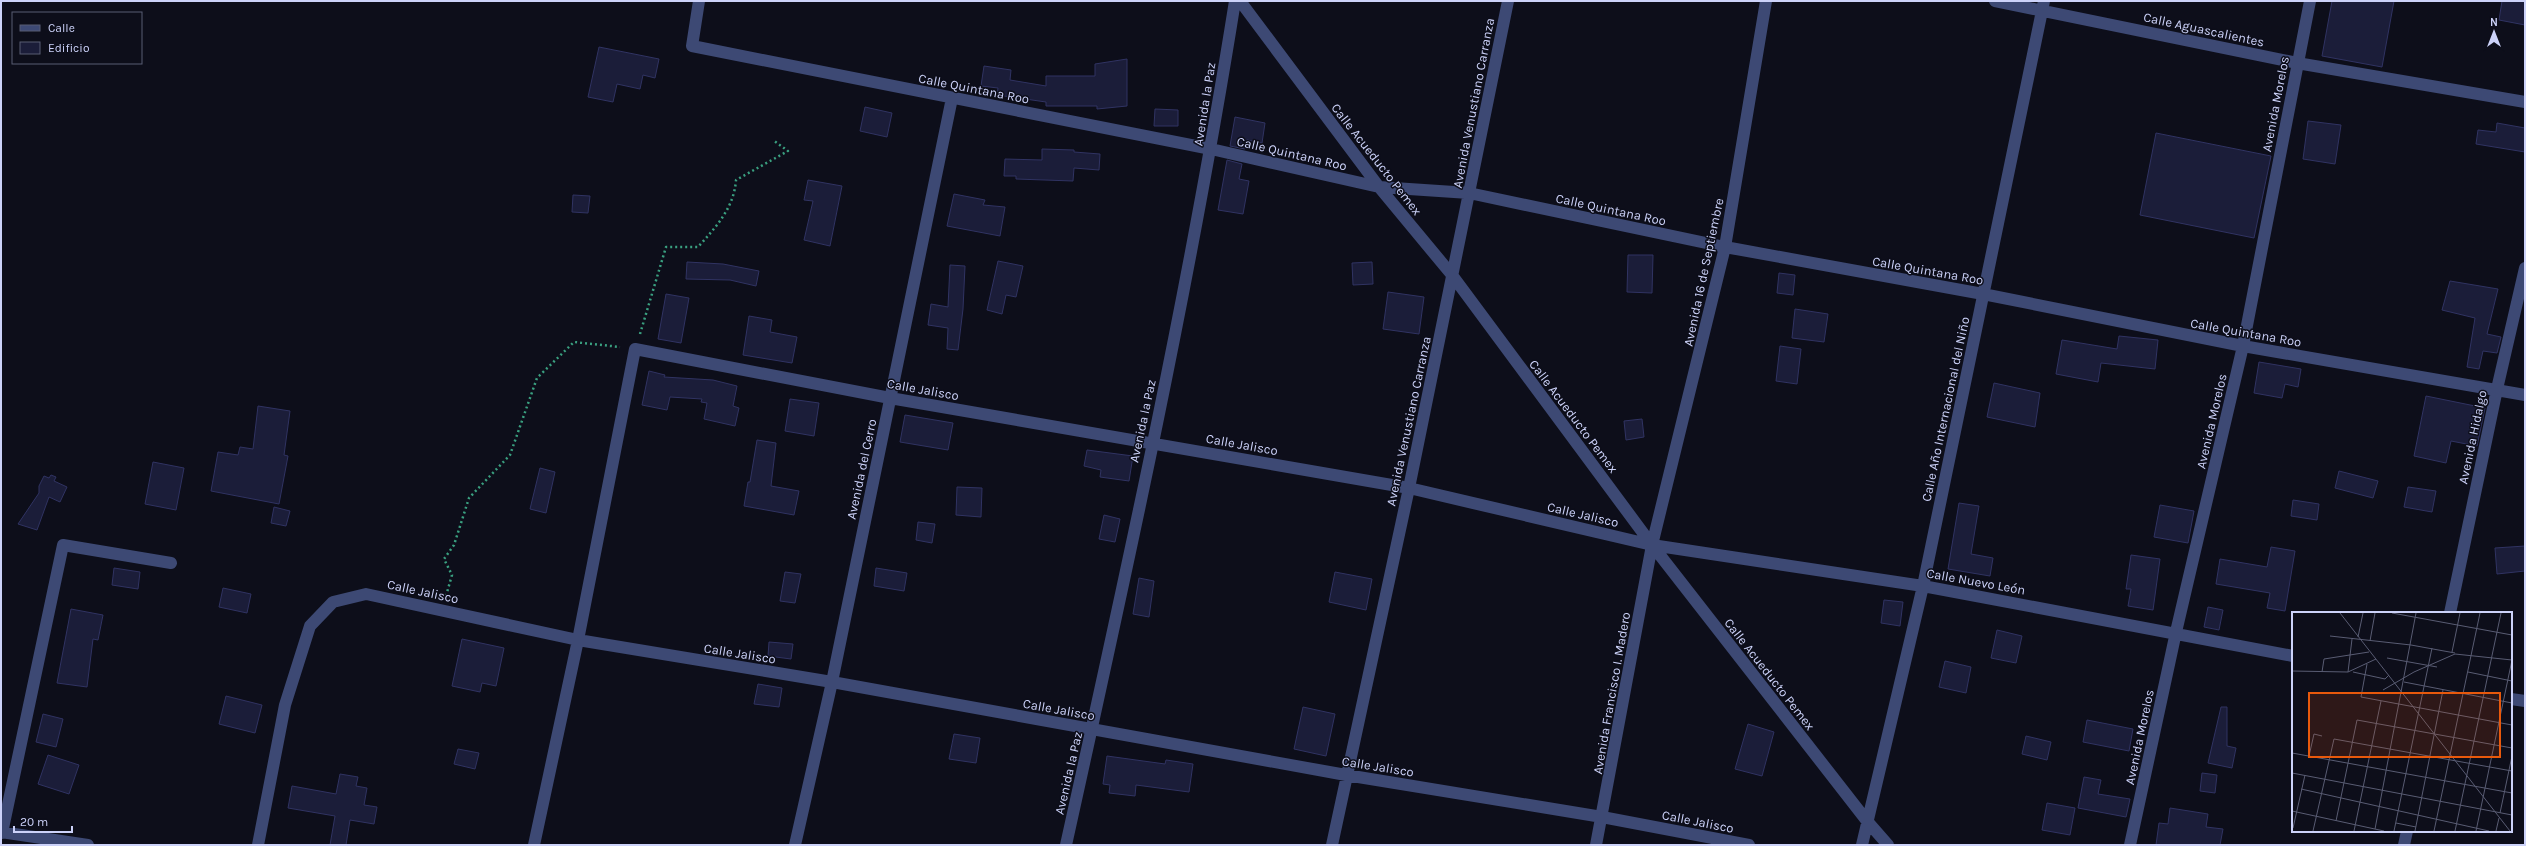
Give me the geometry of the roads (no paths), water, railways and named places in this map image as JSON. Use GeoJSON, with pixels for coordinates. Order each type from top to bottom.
{"type":"FeatureCollection","features":[{"type":"Feature","properties":{"kind":"street","name":"Calle Quintana Roo"},"geometry":{"type":"LineString","coordinates":[[699,1],[692,46],[1211,148],[1379,187],[1469,194],[1725,247],[1983,294],[2243,346],[2525,395]]}},
{"type":"Feature","properties":{"kind":"street","name":"Avenida la Paz"},"geometry":{"type":"LineString","coordinates":[[1066,845],[1092,729],[1152,442],[1211,148],[1235,1]]}},
{"type":"Feature","properties":{"kind":"street","name":"Calle Acueducto Pemex"},"geometry":{"type":"LineString","coordinates":[[1240,1],[1379,187],[1452,275],[1652,545],[1867,821],[1888,845]]}},
{"type":"Feature","properties":{"kind":"street","name":"Avenida Venustiano Carranza"},"geometry":{"type":"LineString","coordinates":[[1332,845],[1409,488],[1508,1]]}},
{"type":"Feature","properties":{"kind":"street","name":"Avenida 16 de Septiembre"},"geometry":{"type":"LineString","coordinates":[[1652,545],[1725,247],[1766,1]]}},
{"type":"Feature","properties":{"kind":"street","name":"Calle Aguascalientes"},"geometry":{"type":"LineString","coordinates":[[1995,1],[2044,5],[2297,63],[2525,102]]}},
{"type":"Feature","properties":{"kind":"street","name":"Avenida Morelos"},"geometry":{"type":"LineString","coordinates":[[2130,845],[2176,632],[2243,346],[2310,1]]}},
{"type":"Feature","properties":{"kind":"street","name":"Calle Año Internacional del Niño"},"geometry":{"type":"LineString","coordinates":[[1862,845],[1923,586],[2044,5]]}},
{"type":"Feature","properties":{"kind":"street","name":"Avenida del Cerro"},"geometry":{"type":"LineString","coordinates":[[796,845],[832,682],[952,98]]}},
{"type":"Feature","properties":{"kind":"street","name":"Avenida Hidalgo"},"geometry":{"type":"LineString","coordinates":[[2450,612],[2497,389],[2525,268]]}},
{"type":"Feature","properties":{"kind":"street","name":"Calle Jalisco"},"geometry":{"type":"LineString","coordinates":[[578,640],[635,348],[890,398],[1152,442],[1409,488],[1652,545]]}},
{"type":"Feature","properties":{"kind":"street"},"geometry":{"type":"LineString","coordinates":[[88,845],[2,833],[63,545],[171,563]]}},
{"type":"Feature","properties":{"kind":"street","name":"Calle Nuevo León"},"geometry":{"type":"LineString","coordinates":[[1652,545],[1923,586],[2176,632],[2292,656]]}},
{"type":"Feature","properties":{"kind":"street","name":"Avenida Francisco I. Madero"},"geometry":{"type":"LineString","coordinates":[[1596,845],[1652,545]]}},
{"type":"Feature","properties":{"kind":"street","name":"Calle Jalisco"},"geometry":{"type":"LineString","coordinates":[[258,845],[285,705],[310,626],[333,602],[366,594],[578,640],[832,682],[1346,775],[1602,817],[1749,845]]}},
{"type":"Feature","properties":{"kind":"street"},"geometry":{"type":"LineString","coordinates":[[534,845],[578,640]]}},
{"type":"Feature","properties":{"kind":"street"},"geometry":{"type":"LineString","coordinates":[[2512,699],[2525,701]]}},
{"type":"Feature","properties":{"kind":"street"},"geometry":{"type":"LineString","coordinates":[[2404,845],[2407,832]]}}]}
